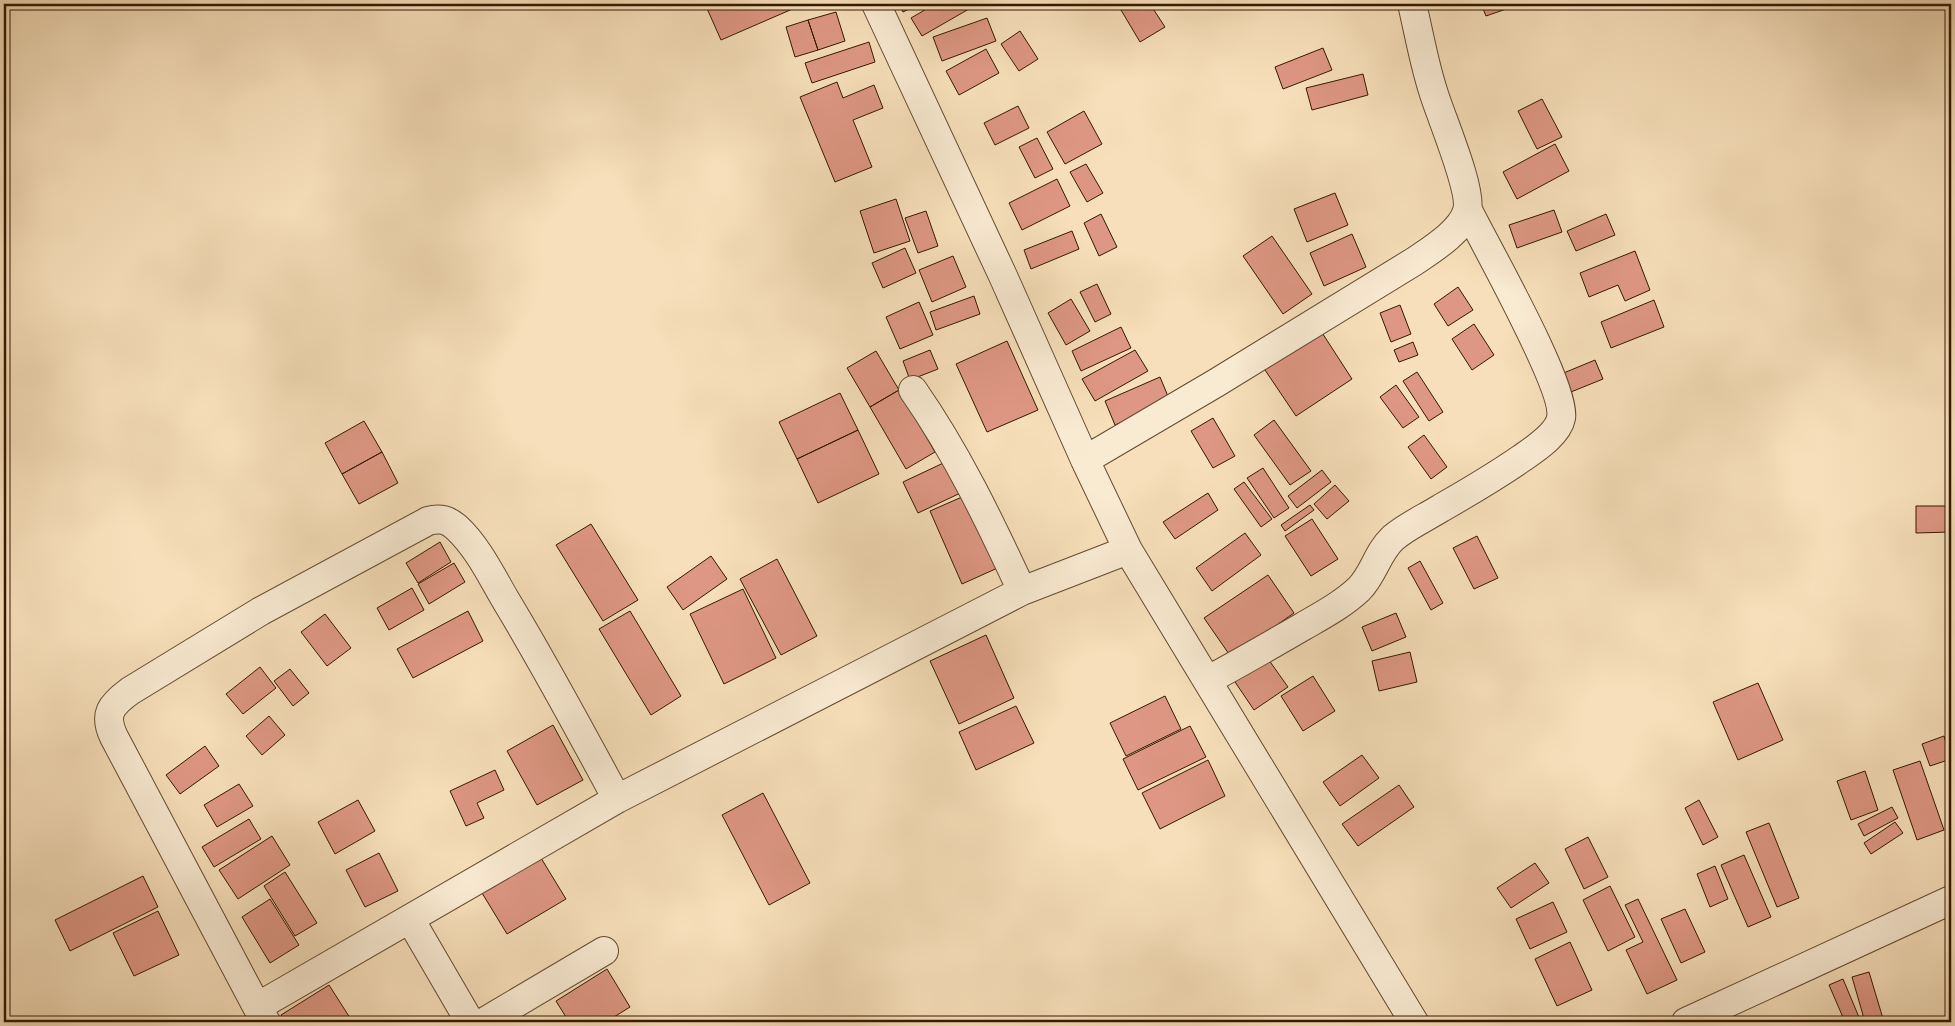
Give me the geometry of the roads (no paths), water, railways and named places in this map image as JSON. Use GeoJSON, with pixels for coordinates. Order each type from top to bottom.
{"type":"FeatureCollection","features":[{"type":"Feature","properties":{"kind":"street"},"geometry":{"type":"LineString","coordinates":[[876,4],[1003,276],[1084,460],[1128,550],[1414,1022]]}},
{"type":"Feature","properties":{"kind":"street"},"geometry":{"type":"LineString","coordinates":[[1208,680],[1264,650],[1330,610],[1354,593],[1369,577],[1384,546],[1393,538],[1522,458],[1552,433],[1560,422],[1561,405],[1540,350],[1468,210],[1466,190],[1433,92],[1412,4]]}},
{"type":"Feature","properties":{"kind":"street"},"geometry":{"type":"LineString","coordinates":[[1084,460],[1216,383],[1415,261],[1460,225],[1468,210]]}},
{"type":"Feature","properties":{"kind":"street"},"geometry":{"type":"LineString","coordinates":[[913,390],[963,470],[1022,591]]}},
{"type":"Feature","properties":{"kind":"street"},"geometry":{"type":"LineString","coordinates":[[618,799],[540,657],[475,549],[456,527],[447,521],[438,519],[428,521],[261,611],[130,691],[111,708],[108,721],[123,754],[262,1015],[410,919],[618,799],[1022,591],[1128,550]]}},
{"type":"Feature","properties":{"kind":"street"},"geometry":{"type":"LineString","coordinates":[[1689,1021],[1951,900]]}},
{"type":"Feature","properties":{"kind":"street"},"geometry":{"type":"LineString","coordinates":[[410,919],[470,1022]]}},
{"type":"Feature","properties":{"kind":"street"},"geometry":{"type":"LineString","coordinates":[[484,1022],[604,951]]}}]}
